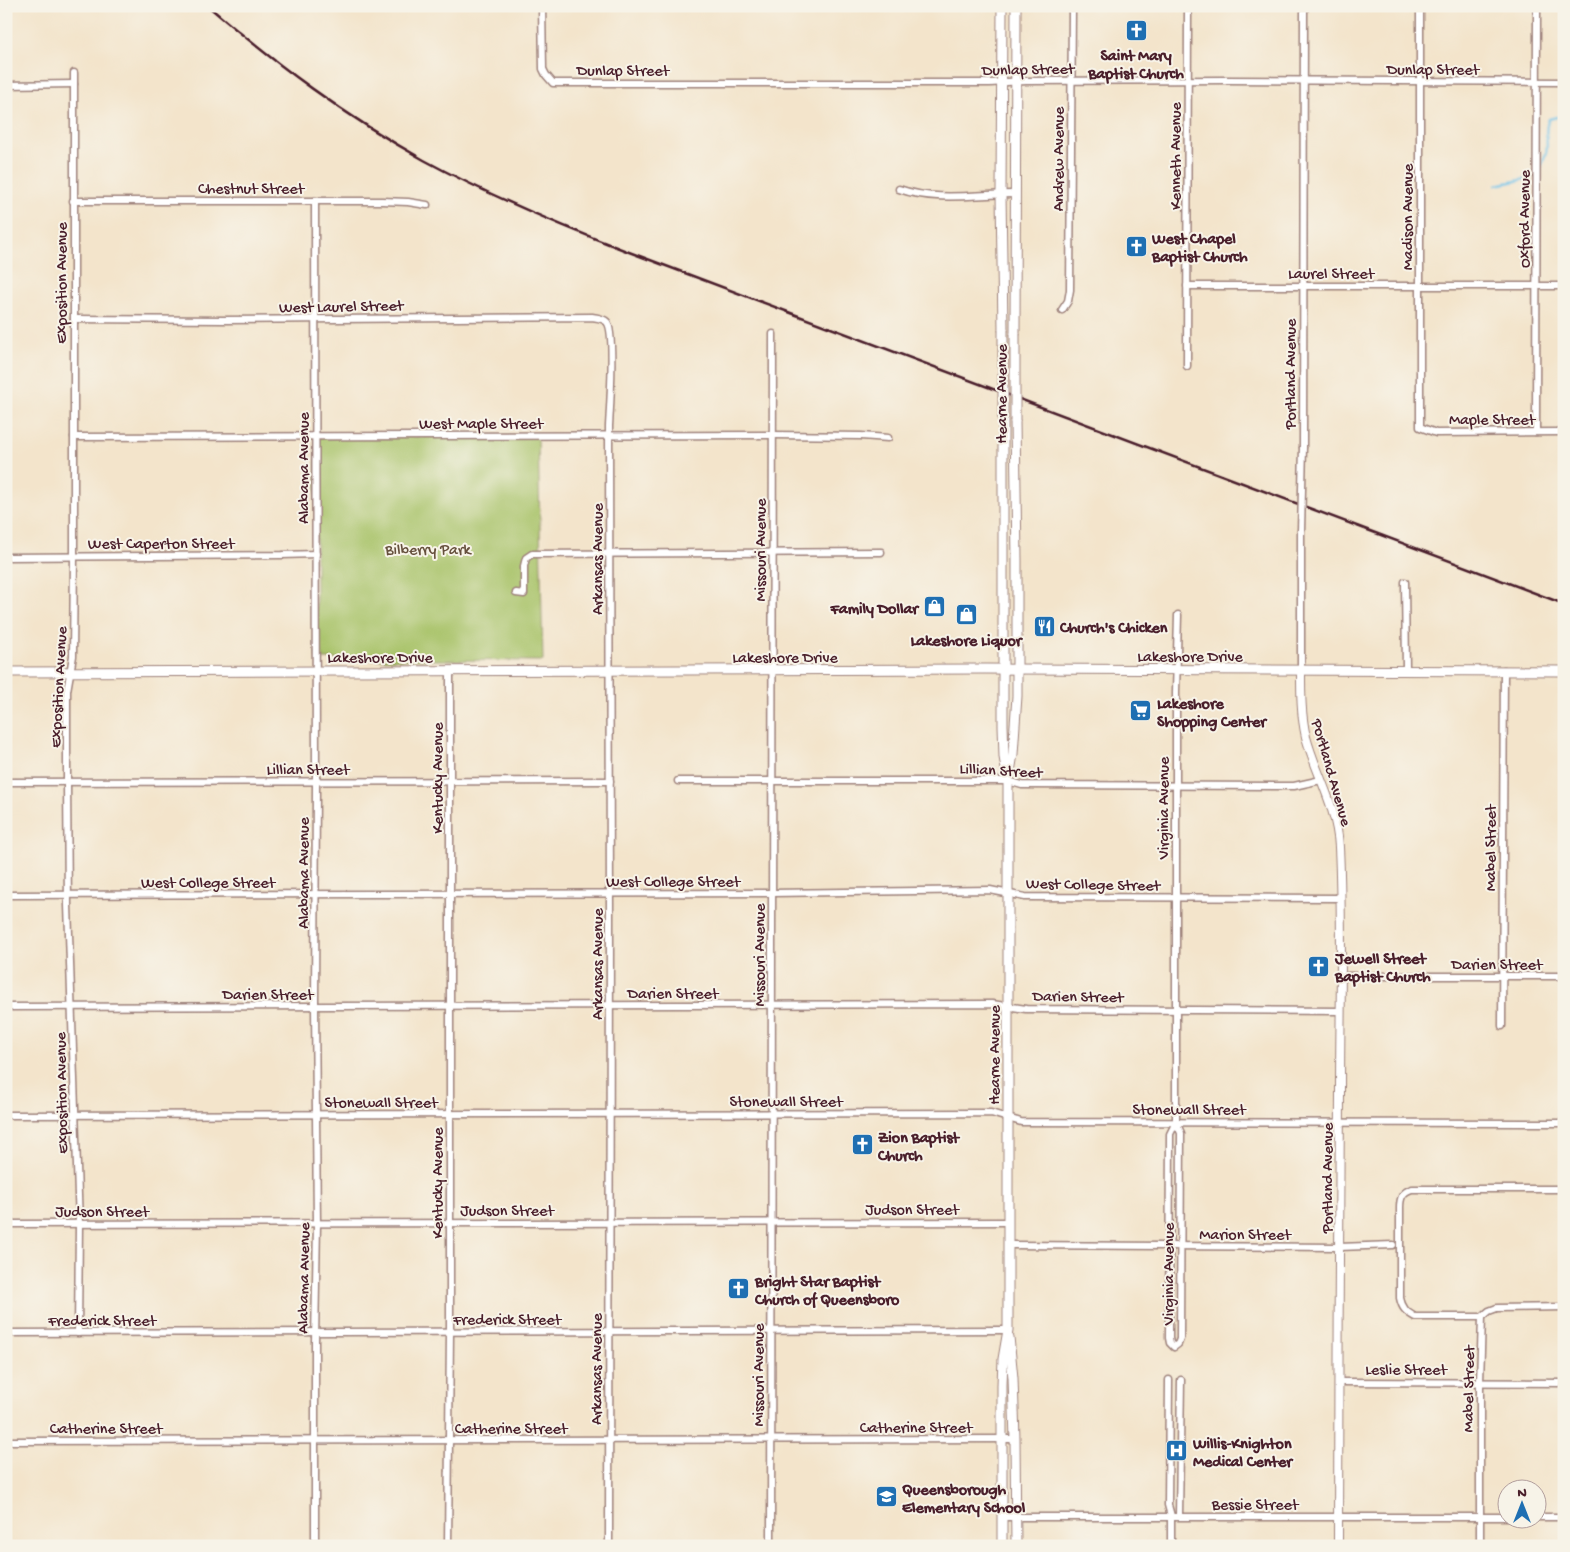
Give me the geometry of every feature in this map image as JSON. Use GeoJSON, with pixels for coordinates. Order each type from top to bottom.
{"type":"FeatureCollection","features":[{"type":"Feature","properties":{"kind":"main road","name":"Hearne Avenue"},"geometry":{"type":"LineString","coordinates":[[1002,6],[1001,194],[1004,418],[1002,559],[1004,757],[1008,781],[1008,1330],[1015,1439],[1016,1546]]}},
{"type":"Feature","properties":{"kind":"main road","name":"Hearne Avenue"},"geometry":{"type":"LineString","coordinates":[[1008,781],[1013,754],[1017,670],[1015,421],[1016,6]]}},
{"type":"Feature","properties":{"kind":"main road"},"geometry":{"type":"LineString","coordinates":[[1002,559],[1017,560]]}},
{"type":"Feature","properties":{"kind":"main road","name":"Lakeshore Drive"},"geometry":{"type":"LineString","coordinates":[[6,672],[1564,671]]}},
{"type":"Feature","properties":{"kind":"main road","name":"Hearne Avenue"},"geometry":{"type":"LineString","coordinates":[[1002,1546],[1003,1359],[1008,1330]]}},
{"type":"Feature","properties":{"kind":"street","name":"Dunlap Street"},"geometry":{"type":"LineString","coordinates":[[542,6],[543,69],[552,83],[1564,82]]}},
{"type":"Feature","properties":{"kind":"street","name":"Andrew Avenue"},"geometry":{"type":"LineString","coordinates":[[1062,310],[1068,301],[1070,290],[1072,6]]}},
{"type":"Feature","properties":{"kind":"street","name":"Kenneth Avenue"},"geometry":{"type":"LineString","coordinates":[[1188,6],[1188,366]]}},
{"type":"Feature","properties":{"kind":"street","name":"Portland Avenue"},"geometry":{"type":"LineString","coordinates":[[1304,6],[1301,671],[1303,723],[1312,754],[1330,801],[1339,844],[1338,1546]]}},
{"type":"Feature","properties":{"kind":"street","name":"Madison Avenue"},"geometry":{"type":"LineString","coordinates":[[1420,6],[1420,427]]}},
{"type":"Feature","properties":{"kind":"street","name":"Oxford Avenue"},"geometry":{"type":"LineString","coordinates":[[1536,6],[1536,432]]}},
{"type":"Feature","properties":{"kind":"street","name":"Exposition Avenue"},"geometry":{"type":"LineString","coordinates":[[74,73],[74,556],[73,656],[67,691],[67,782],[68,895],[79,1224],[78,1333]]}},
{"type":"Feature","properties":{"kind":"street"},"geometry":{"type":"LineString","coordinates":[[6,85],[74,84]]}},
{"type":"Feature","properties":{"kind":"street"},"geometry":{"type":"LineString","coordinates":[[899,189],[929,196],[1015,194]]}},
{"type":"Feature","properties":{"kind":"street","name":"Alabama Avenue"},"geometry":{"type":"LineString","coordinates":[[315,201],[315,1006],[317,1224],[315,1546]]}},
{"type":"Feature","properties":{"kind":"street","name":"Chestnut Street"},"geometry":{"type":"LineString","coordinates":[[73,202],[382,201],[408,202],[428,206]]}},
{"type":"Feature","properties":{"kind":"street","name":"Laurel Street"},"geometry":{"type":"LineString","coordinates":[[1188,286],[1564,286]]}},
{"type":"Feature","properties":{"kind":"street","name":"West Laurel Street"},"geometry":{"type":"LineString","coordinates":[[74,318],[225,320],[592,317],[601,318],[607,323]]}},
{"type":"Feature","properties":{"kind":"street","name":"Arkansas Avenue"},"geometry":{"type":"LineString","coordinates":[[607,323],[611,335],[609,1546]]}},
{"type":"Feature","properties":{"kind":"street","name":"Missouri Avenue"},"geometry":{"type":"LineString","coordinates":[[771,1546],[773,334]]}},
{"type":"Feature","properties":{"kind":"street","name":"Maple Street"},"geometry":{"type":"LineString","coordinates":[[1420,427],[1436,432],[1564,432]]}},
{"type":"Feature","properties":{"kind":"street","name":"West Maple Street"},"geometry":{"type":"LineString","coordinates":[[74,437],[773,435],[888,438]]}},
{"type":"Feature","properties":{"kind":"street"},"geometry":{"type":"LineString","coordinates":[[516,593],[524,594],[524,566],[526,558],[532,554],[881,552]]}},
{"type":"Feature","properties":{"kind":"street","name":"West Caperton Street"},"geometry":{"type":"LineString","coordinates":[[6,556],[282,556],[316,554]]}},
{"type":"Feature","properties":{"kind":"street"},"geometry":{"type":"LineString","coordinates":[[1405,582],[1406,670]]}},
{"type":"Feature","properties":{"kind":"street","name":"Virginia Avenue"},"geometry":{"type":"LineString","coordinates":[[1176,1122],[1170,1134],[1169,1338],[1170,1343],[1174,1347],[1178,1344],[1180,1338],[1181,1246],[1181,1134],[1176,1122],[1176,692],[1178,615]]}},
{"type":"Feature","properties":{"kind":"street","name":"Mabel Street"},"geometry":{"type":"LineString","coordinates":[[1502,1026],[1504,670]]}},
{"type":"Feature","properties":{"kind":"street","name":"Kentucky Avenue"},"geometry":{"type":"LineString","coordinates":[[448,1546],[450,1332],[450,671]]}},
{"type":"Feature","properties":{"kind":"street","name":"Lillian Street"},"geometry":{"type":"LineString","coordinates":[[678,781],[1008,781],[1022,785],[1294,786],[1321,780]]}},
{"type":"Feature","properties":{"kind":"street","name":"Lillian Street"},"geometry":{"type":"LineString","coordinates":[[6,782],[610,781]]}},
{"type":"Feature","properties":{"kind":"street","name":"West College Street"},"geometry":{"type":"LineString","coordinates":[[6,895],[610,894],[990,890],[1025,897],[1340,898]]}},
{"type":"Feature","properties":{"kind":"street","name":"Darien Street"},"geometry":{"type":"LineString","coordinates":[[1340,976],[1564,976]]}},
{"type":"Feature","properties":{"kind":"street","name":"Darien Street"},"geometry":{"type":"LineString","coordinates":[[6,1007],[992,1004],[1026,1009],[1340,1010]]}},
{"type":"Feature","properties":{"kind":"street","name":"Stonewall Street"},"geometry":{"type":"LineString","coordinates":[[6,1116],[991,1113],[1021,1122],[1564,1123]]}},
{"type":"Feature","properties":{"kind":"street"},"geometry":{"type":"LineString","coordinates":[[1564,1189],[1412,1189],[1406,1191],[1400,1200],[1400,1298],[1402,1306],[1407,1313],[1414,1317],[1482,1317],[1489,1311],[1497,1308],[1564,1307]]}},
{"type":"Feature","properties":{"kind":"street","name":"Judson Street"},"geometry":{"type":"LineString","coordinates":[[6,1224],[1008,1222]]}},
{"type":"Feature","properties":{"kind":"street","name":"Marion Street"},"geometry":{"type":"LineString","coordinates":[[1008,1246],[1393,1246]]}},
{"type":"Feature","properties":{"kind":"street","name":"Mabel Street"},"geometry":{"type":"LineString","coordinates":[[1480,1546],[1482,1317]]}},
{"type":"Feature","properties":{"kind":"street","name":"Frederick Street"},"geometry":{"type":"LineString","coordinates":[[6,1333],[1008,1330]]}},
{"type":"Feature","properties":{"kind":"street"},"geometry":{"type":"LineString","coordinates":[[1170,1380],[1168,1505],[1171,1516],[1170,1546]]}},
{"type":"Feature","properties":{"kind":"street"},"geometry":{"type":"LineString","coordinates":[[1179,1516],[1181,1380]]}},
{"type":"Feature","properties":{"kind":"street","name":"Leslie Street"},"geometry":{"type":"LineString","coordinates":[[1339,1382],[1564,1383]]}},
{"type":"Feature","properties":{"kind":"street","name":"Catherine Street"},"geometry":{"type":"LineString","coordinates":[[6,1441],[1015,1439]]}},
{"type":"Feature","properties":{"kind":"street","name":"Bessie Street"},"geometry":{"type":"LineString","coordinates":[[1002,1517],[1498,1517]]}},
{"type":"Feature","properties":{"kind":"street"},"geometry":{"type":"LineString","coordinates":[[1548,1518],[1564,1518]]}},
{"type":"Feature","properties":{"kind":"green space","name":"Bilberry Park"},"geometry":{"type":"Polygon","coordinates":[[[538,436],[543,661],[316,659],[316,437],[538,436]]]}},
{"type":"Feature","properties":{"kind":"waterway"},"geometry":{"type":"LineString","coordinates":[[1541,165],[1547,149],[1547,123],[1549,119],[1564,117]]}},
{"type":"Feature","properties":{"kind":"waterway"},"geometry":{"type":"LineString","coordinates":[[1496,185],[1526,179],[1531,175]]}},
{"type":"Feature","properties":{"kind":"railway"},"geometry":{"type":"LineString","coordinates":[[208,6],[312,89],[367,126],[424,160],[474,186],[525,209],[629,252],[1564,604]]}},
{"type":"Feature","properties":{"kind":"place","name":"Saint Mary Baptist Church"},"geometry":{"type":"Point","coordinates":[1136,30]}},
{"type":"Feature","properties":{"kind":"place","name":"West Chapel Baptist Church"},"geometry":{"type":"Point","coordinates":[1136,246]}},
{"type":"Feature","properties":{"kind":"place","name":"Family Dollar"},"geometry":{"type":"Point","coordinates":[934,607]}},
{"type":"Feature","properties":{"kind":"place","name":"Lakeshore Liquor"},"geometry":{"type":"Point","coordinates":[966,615]}},
{"type":"Feature","properties":{"kind":"place","name":"Church's Chicken"},"geometry":{"type":"Point","coordinates":[1044,626]}},
{"type":"Feature","properties":{"kind":"place","name":"Lakeshore Shopping Center"},"geometry":{"type":"Point","coordinates":[1141,711]}},
{"type":"Feature","properties":{"kind":"place","name":"Jewell Street Baptist Church"},"geometry":{"type":"Point","coordinates":[1319,966]}},
{"type":"Feature","properties":{"kind":"place","name":"Zion Baptist Church"},"geometry":{"type":"Point","coordinates":[862,1145]}},
{"type":"Feature","properties":{"kind":"place","name":"Bright Star Baptist Church of Queensboro"},"geometry":{"type":"Point","coordinates":[739,1289]}},
{"type":"Feature","properties":{"kind":"place","name":"Willis-Knighton Medical Center"},"geometry":{"type":"Point","coordinates":[1177,1451]}},
{"type":"Feature","properties":{"kind":"place","name":"Queensborough Elementary School"},"geometry":{"type":"Point","coordinates":[886,1497]}}]}
